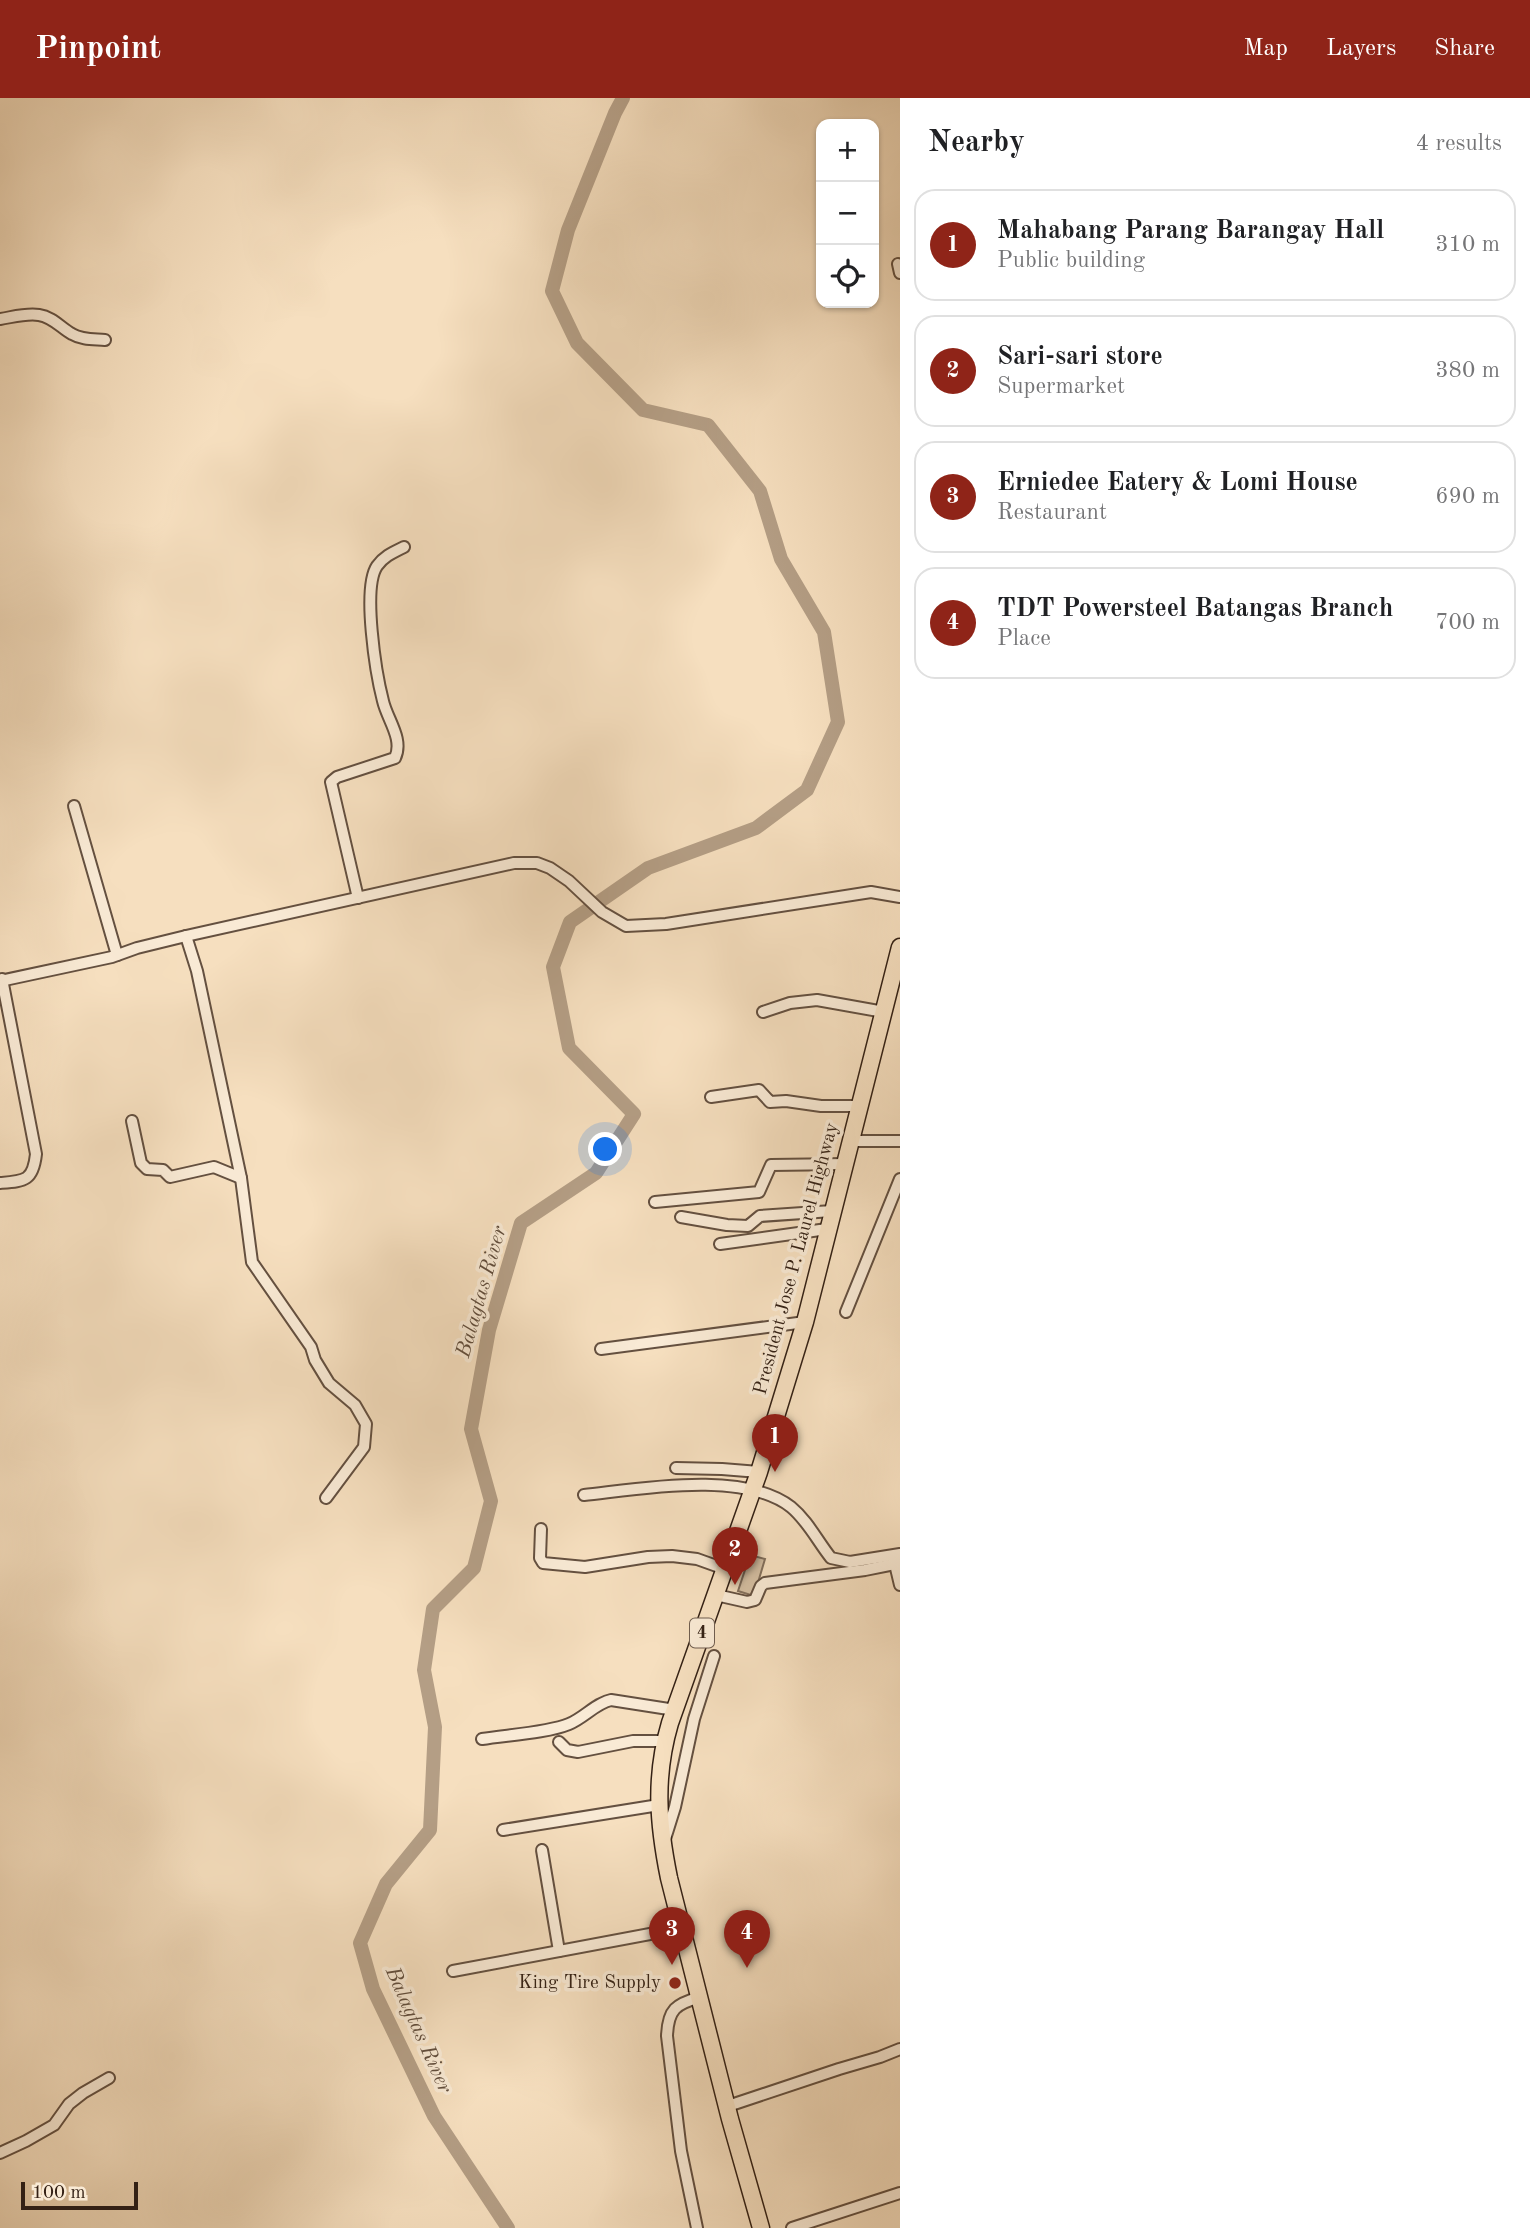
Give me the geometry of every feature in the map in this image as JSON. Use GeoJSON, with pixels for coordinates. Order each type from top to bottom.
{"type":"FeatureCollection","features":[{"type":"Feature","properties":{"kind":"highway","name":"President Jose P. Laurel Highway"},"geometry":{"type":"LineString","coordinates":[[761,2228],[663,1847],[659,1805],[660,1758],[753,1491],[805,1322],[900,947]]}},
{"type":"Feature","properties":{"kind":"street"},"geometry":{"type":"LineString","coordinates":[[0,319],[40,315],[51,318],[74,336],[105,340]]}},
{"type":"Feature","properties":{"kind":"street"},"geometry":{"type":"LineString","coordinates":[[358,898],[331,782],[337,777],[395,758],[398,754],[393,726],[383,704],[373,645],[371,584],[377,566],[389,554],[404,547]]}},
{"type":"Feature","properties":{"kind":"street"},"geometry":{"type":"LineString","coordinates":[[74,806],[117,955]]}},
{"type":"Feature","properties":{"kind":"street"},"geometry":{"type":"LineString","coordinates":[[0,1183],[27,1179],[35,1163],[36,1154],[1,980],[514,863],[537,863],[550,869],[569,881],[602,912],[626,926],[638,927],[872,892],[900,897]]}},
{"type":"Feature","properties":{"kind":"street"},"geometry":{"type":"LineString","coordinates":[[186,936],[197,971],[240,1178],[252,1262],[311,1347],[315,1360],[329,1383],[355,1405],[366,1424],[364,1447],[326,1498]]}},
{"type":"Feature","properties":{"kind":"street"},"geometry":{"type":"LineString","coordinates":[[763,1012],[790,1003],[817,1000],[884,1012]]}},
{"type":"Feature","properties":{"kind":"street"},"geometry":{"type":"LineString","coordinates":[[710,1097],[759,1090],[770,1102],[860,1106]]}},
{"type":"Feature","properties":{"kind":"street"},"geometry":{"type":"LineString","coordinates":[[132,1121],[141,1163],[147,1170],[163,1170],[170,1177],[214,1167],[240,1178]]}},
{"type":"Feature","properties":{"kind":"street"},"geometry":{"type":"LineString","coordinates":[[851,1141],[900,1141]]}},
{"type":"Feature","properties":{"kind":"street"},"geometry":{"type":"LineString","coordinates":[[655,1202],[759,1192],[771,1165],[846,1164]]}},
{"type":"Feature","properties":{"kind":"street"},"geometry":{"type":"LineString","coordinates":[[846,1311],[900,1179]]}},
{"type":"Feature","properties":{"kind":"street"},"geometry":{"type":"LineString","coordinates":[[681,1217],[748,1226],[760,1216],[832,1211]]}},
{"type":"Feature","properties":{"kind":"street"},"geometry":{"type":"LineString","coordinates":[[720,1244],[827,1229]]}},
{"type":"Feature","properties":{"kind":"street"},"geometry":{"type":"LineString","coordinates":[[601,1349],[805,1322]]}},
{"type":"Feature","properties":{"kind":"street"},"geometry":{"type":"LineString","coordinates":[[676,1468],[759,1472]]}},
{"type":"Feature","properties":{"kind":"street"},"geometry":{"type":"LineString","coordinates":[[584,1495],[684,1486],[733,1486],[767,1494],[788,1505],[799,1515],[831,1558],[850,1562],[898,1560]]}},
{"type":"Feature","properties":{"kind":"street"},"geometry":{"type":"LineString","coordinates":[[541,1529],[540,1558],[543,1563],[584,1567],[672,1556],[697,1559],[725,1569]]}},
{"type":"Feature","properties":{"kind":"street"},"geometry":{"type":"LineString","coordinates":[[898,1560],[900,1585]]}},
{"type":"Feature","properties":{"kind":"street"},"geometry":{"type":"LineString","coordinates":[[716,1595],[747,1602],[755,1600],[765,1583],[865,1570],[898,1560]]}},
{"type":"Feature","properties":{"kind":"street"},"geometry":{"type":"LineString","coordinates":[[663,1847],[675,1807],[694,1719],[714,1656]]}},
{"type":"Feature","properties":{"kind":"street"},"geometry":{"type":"LineString","coordinates":[[482,1739],[559,1727],[582,1717],[604,1701],[675,1710]]}},
{"type":"Feature","properties":{"kind":"street"},"geometry":{"type":"LineString","coordinates":[[559,1742],[567,1750],[578,1752],[634,1741],[664,1741]]}},
{"type":"Feature","properties":{"kind":"street"},"geometry":{"type":"LineString","coordinates":[[503,1830],[659,1805]]}},
{"type":"Feature","properties":{"kind":"street"},"geometry":{"type":"LineString","coordinates":[[542,1850],[559,1951]]}},
{"type":"Feature","properties":{"kind":"street"},"geometry":{"type":"LineString","coordinates":[[453,1971],[682,1928]]}},
{"type":"Feature","properties":{"kind":"street"},"geometry":{"type":"LineString","coordinates":[[697,2228],[681,2151],[667,2026],[673,2009],[700,1997]]}},
{"type":"Feature","properties":{"kind":"street"},"geometry":{"type":"LineString","coordinates":[[728,2106],[900,2049]]}},
{"type":"Feature","properties":{"kind":"street"},"geometry":{"type":"LineString","coordinates":[[0,2153],[54,2125],[69,2104],[109,2078]]}},
{"type":"Feature","properties":{"kind":"street"},"geometry":{"type":"LineString","coordinates":[[792,2228],[900,2193]]}},
{"type":"Feature","properties":{"kind":"shaded area"},"geometry":{"type":"Polygon","coordinates":[[[750,1555],[765,1559],[754,1596],[738,1591],[750,1555]]]}},
{"type":"Feature","properties":{"kind":"waterway","name":"Balagtas River"},"geometry":{"type":"LineString","coordinates":[[508,2228],[434,2116],[373,1989],[360,1943],[386,1884],[430,1830],[435,1727],[424,1670],[433,1609],[474,1568],[491,1501],[471,1429],[489,1330],[521,1223],[596,1173],[634,1114],[569,1048],[553,967],[570,922],[648,868],[756,828],[807,790],[838,722],[824,632],[781,559],[760,491],[708,425],[643,410],[577,343],[552,291],[568,230],[623,98]]}},
{"type":"Feature","properties":{"kind":"place","name":"Mahabang Parang Barangay Hall"},"geometry":{"type":"Point","coordinates":[775,1472]}},
{"type":"Feature","properties":{"kind":"place","name":"Sari-sari store"},"geometry":{"type":"Point","coordinates":[735,1585]}},
{"type":"Feature","properties":{"kind":"place","name":"Erniedee Eatery & Lomi House"},"geometry":{"type":"Point","coordinates":[672,1965]}},
{"type":"Feature","properties":{"kind":"place","name":"TDT Powersteel Batangas Branch"},"geometry":{"type":"Point","coordinates":[747,1968]}},
{"type":"Feature","properties":{"kind":"place","name":"King Tire Supply"},"geometry":{"type":"Point","coordinates":[675,1983]}}]}
